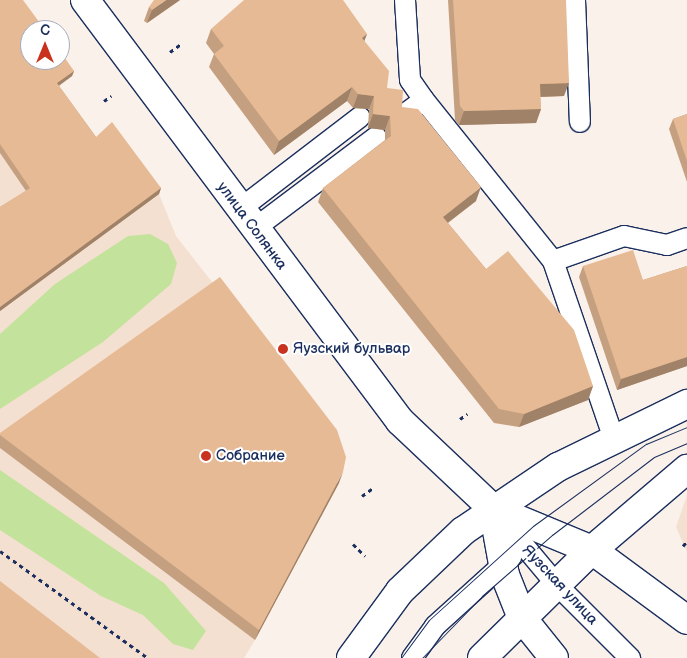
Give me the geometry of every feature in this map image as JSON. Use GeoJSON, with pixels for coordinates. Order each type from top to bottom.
{"type":"FeatureCollection","features":[{"type":"Feature","properties":{"kind":"main road","name":"улица Солянка"},"geometry":{"type":"LineString","coordinates":[[85,0],[376,394],[425,446],[493,509]]}},
{"type":"Feature","properties":{"kind":"main road"},"geometry":{"type":"LineString","coordinates":[[351,658],[400,591],[493,509],[613,436],[687,404]]}},
{"type":"Feature","properties":{"kind":"main road"},"geometry":{"type":"LineString","coordinates":[[482,658],[592,550],[687,470]]}},
{"type":"Feature","properties":{"kind":"main road"},"geometry":{"type":"LineString","coordinates":[[493,509],[592,550],[687,620]]}},
{"type":"Feature","properties":{"kind":"main road"},"geometry":{"type":"LineString","coordinates":[[493,509],[503,564],[522,618],[554,658]]}},
{"type":"Feature","properties":{"kind":"lane"},"geometry":{"type":"LineString","coordinates":[[405,0],[410,80],[553,261],[613,436]]}},
{"type":"Feature","properties":{"kind":"lane"},"geometry":{"type":"LineString","coordinates":[[575,0],[580,122]]}},
{"type":"Feature","properties":{"kind":"lane"},"geometry":{"type":"LineString","coordinates":[[391,94],[410,80]]}},
{"type":"Feature","properties":{"kind":"lane"},"geometry":{"type":"LineString","coordinates":[[406,113],[424,100]]}},
{"type":"Feature","properties":{"kind":"lane"},"geometry":{"type":"LineString","coordinates":[[247,219],[360,117]]}},
{"type":"Feature","properties":{"kind":"lane"},"geometry":{"type":"LineString","coordinates":[[247,219],[376,137]]}},
{"type":"Feature","properties":{"kind":"lane"},"geometry":{"type":"LineString","coordinates":[[553,261],[624,236],[667,245],[687,238]]}},
{"type":"Feature","properties":{"kind":"lane","name":"Яузская улица"},"geometry":{"type":"LineString","coordinates":[[493,509],[556,584],[630,658]]}},
{"type":"Feature","properties":{"kind":"lane"},"geometry":{"type":"LineString","coordinates":[[412,658],[435,626],[524,546]]}},
{"type":"Feature","properties":{"kind":"path"},"geometry":{"type":"LineString","coordinates":[[170,52],[181,44]]}},
{"type":"Feature","properties":{"kind":"path"},"geometry":{"type":"LineString","coordinates":[[104,100],[111,96]]}},
{"type":"Feature","properties":{"kind":"path"},"geometry":{"type":"LineString","coordinates":[[460,419],[467,414]]}},
{"type":"Feature","properties":{"kind":"path"},"geometry":{"type":"LineString","coordinates":[[362,496],[373,488]]}},
{"type":"Feature","properties":{"kind":"path"},"geometry":{"type":"LineString","coordinates":[[683,546],[687,541]]}},
{"type":"Feature","properties":{"kind":"path"},"geometry":{"type":"LineString","coordinates":[[353,544],[365,556]]}},
{"type":"Feature","properties":{"kind":"path"},"geometry":{"type":"LineString","coordinates":[[0,551],[148,658]]}},
{"type":"Feature","properties":{"kind":"shaded area"},"geometry":{"type":"Polygon","coordinates":[[[0,0],[20,20],[20,70],[68,70],[72,76],[55,88],[93,142],[110,128],[159,194],[176,236],[216,287],[255,640],[244,658],[82,658],[0,594],[0,0]]]}},
{"type":"Feature","properties":{"kind":"shaded area"},"geometry":{"type":"Polygon","coordinates":[[[687,495],[687,552],[676,527],[687,495]]]}},
{"type":"Feature","properties":{"kind":"green space"},"geometry":{"type":"Polygon","coordinates":[[[150,234],[168,244],[177,263],[171,284],[103,342],[0,409],[0,334],[55,284],[128,236],[150,234]]]}},
{"type":"Feature","properties":{"kind":"green space"},"geometry":{"type":"Polygon","coordinates":[[[0,470],[164,583],[206,631],[193,650],[173,644],[143,615],[101,596],[0,530],[0,470]]]}},
{"type":"Feature","properties":{"kind":"building"},"geometry":{"type":"Polygon","coordinates":[[[0,0],[23,0],[38,20],[20,20],[20,70],[70,70],[70,65],[74,71],[57,83],[96,137],[112,122],[161,188],[0,307],[0,207],[30,188],[0,144],[0,0]]]}},
{"type":"Feature","properties":{"kind":"building"},"geometry":{"type":"Polygon","coordinates":[[[154,0],[166,0],[152,10],[149,7],[154,0]]]}},
{"type":"Feature","properties":{"kind":"building"},"geometry":{"type":"Polygon","coordinates":[[[244,0],[343,0],[367,34],[362,38],[389,71],[387,88],[403,90],[402,107],[418,109],[481,187],[443,217],[486,269],[508,251],[574,330],[593,386],[524,414],[499,409],[323,188],[391,136],[390,116],[373,114],[374,96],[358,94],[352,87],[279,141],[214,54],[224,46],[211,29],[244,0]]]}},
{"type":"Feature","properties":{"kind":"building"},"geometry":{"type":"Polygon","coordinates":[[[453,0],[566,0],[569,83],[540,84],[541,109],[464,111],[460,106],[453,0]]]}},
{"type":"Feature","properties":{"kind":"building"},"geometry":{"type":"Polygon","coordinates":[[[687,114],[687,161],[673,119],[687,114]]]}},
{"type":"Feature","properties":{"kind":"building"},"geometry":{"type":"Polygon","coordinates":[[[633,250],[643,280],[687,266],[687,357],[621,379],[583,266],[633,250]]]}},
{"type":"Feature","properties":{"kind":"building"},"geometry":{"type":"Polygon","coordinates":[[[220,277],[337,430],[346,457],[343,472],[259,630],[0,435],[0,433],[220,277]]]}},
{"type":"Feature","properties":{"kind":"building"},"geometry":{"type":"Polygon","coordinates":[[[0,581],[100,658],[0,658],[0,581]]]}},
{"type":"Feature","properties":{"kind":"tram line"},"geometry":{"type":"LineString","coordinates":[[401,658],[429,620],[533,526],[646,444],[687,427]]}},
{"type":"Feature","properties":{"kind":"tram line"},"geometry":{"type":"LineString","coordinates":[[422,658],[482,596],[552,535],[654,457],[687,443]]}},
{"type":"Feature","properties":{"kind":"place","name":"Яузский бульвар"},"geometry":{"type":"Point","coordinates":[283,349]}},
{"type":"Feature","properties":{"kind":"place","name":"Собрание"},"geometry":{"type":"Point","coordinates":[206,456]}}]}
